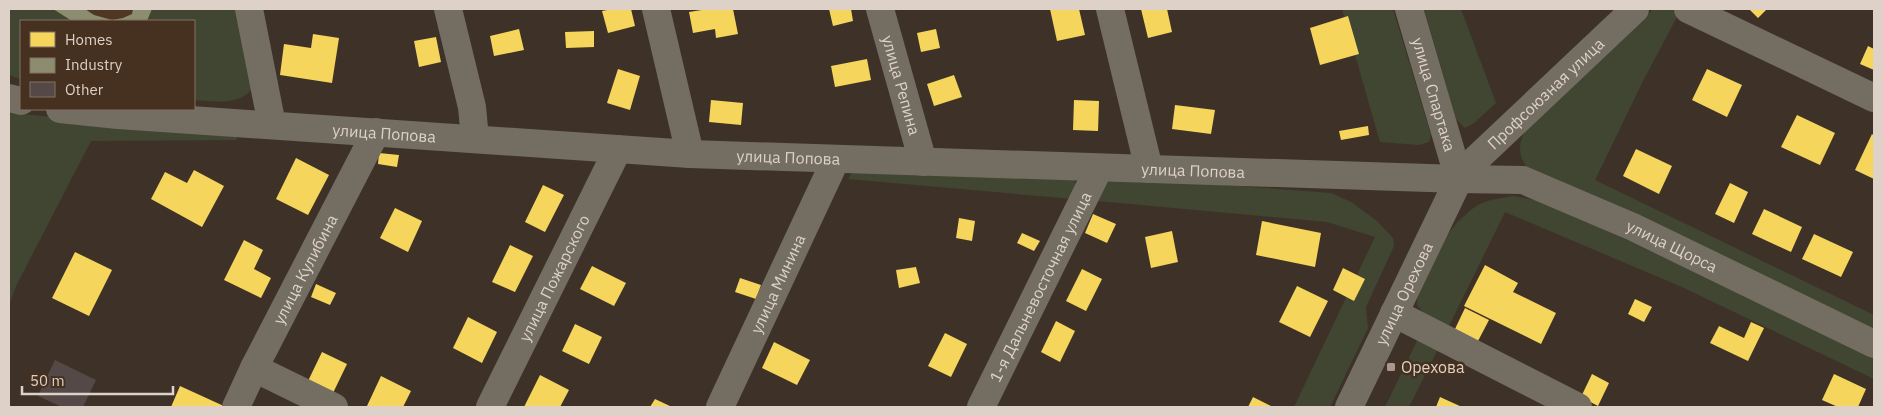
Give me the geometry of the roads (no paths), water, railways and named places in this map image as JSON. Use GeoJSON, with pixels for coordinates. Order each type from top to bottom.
{"type":"FeatureCollection","features":[{"type":"Feature","properties":{"kind":"street"},"geometry":{"type":"LineString","coordinates":[[249,9],[272,125]]}},
{"type":"Feature","properties":{"kind":"street"},"geometry":{"type":"LineString","coordinates":[[448,9],[472,107],[475,139]]}},
{"type":"Feature","properties":{"kind":"street"},"geometry":{"type":"LineString","coordinates":[[656,9],[690,154]]}},
{"type":"Feature","properties":{"kind":"street","name":"улица Репина"},"geometry":{"type":"LineString","coordinates":[[880,9],[923,162]]}},
{"type":"Feature","properties":{"kind":"street"},"geometry":{"type":"LineString","coordinates":[[1110,9],[1148,169]]}},
{"type":"Feature","properties":{"kind":"street","name":"улица Спартака"},"geometry":{"type":"LineString","coordinates":[[1409,9],[1459,180]]}},
{"type":"Feature","properties":{"kind":"street","name":"Профсоюзная улица"},"geometry":{"type":"LineString","coordinates":[[1459,180],[1472,163],[1635,9]]}},
{"type":"Feature","properties":{"kind":"street"},"geometry":{"type":"LineString","coordinates":[[1688,9],[1874,98]]}},
{"type":"Feature","properties":{"kind":"street","name":"улица Попова"},"geometry":{"type":"LineString","coordinates":[[70,110],[118,115],[690,154],[1459,180]]}},
{"type":"Feature","properties":{"kind":"street","name":"улица Кулибина"},"geometry":{"type":"LineString","coordinates":[[236,407],[254,368],[376,132]]}},
{"type":"Feature","properties":{"kind":"street","name":"улица Пожарского"},"geometry":{"type":"LineString","coordinates":[[490,407],[618,149]]}},
{"type":"Feature","properties":{"kind":"street","name":"улица Минина"},"geometry":{"type":"LineString","coordinates":[[720,407],[836,159]]}},
{"type":"Feature","properties":{"kind":"street","name":"1-я Дальневосточная улица"},"geometry":{"type":"LineString","coordinates":[[981,407],[1099,168]]}},
{"type":"Feature","properties":{"kind":"street","name":"улица Орехова"},"geometry":{"type":"LineString","coordinates":[[1349,407],[1459,180]]}},
{"type":"Feature","properties":{"kind":"street","name":"улица Щорса"},"geometry":{"type":"LineString","coordinates":[[1459,180],[1523,180],[1633,227],[1874,344]]}},
{"type":"Feature","properties":{"kind":"street"},"geometry":{"type":"LineString","coordinates":[[1394,313],[1578,407]]}},
{"type":"Feature","properties":{"kind":"street"},"geometry":{"type":"LineString","coordinates":[[254,368],[334,407]]}},
{"type":"Feature","properties":{"kind":"place","name":"Орехова"},"geometry":{"type":"Point","coordinates":[1391,367]}}]}
